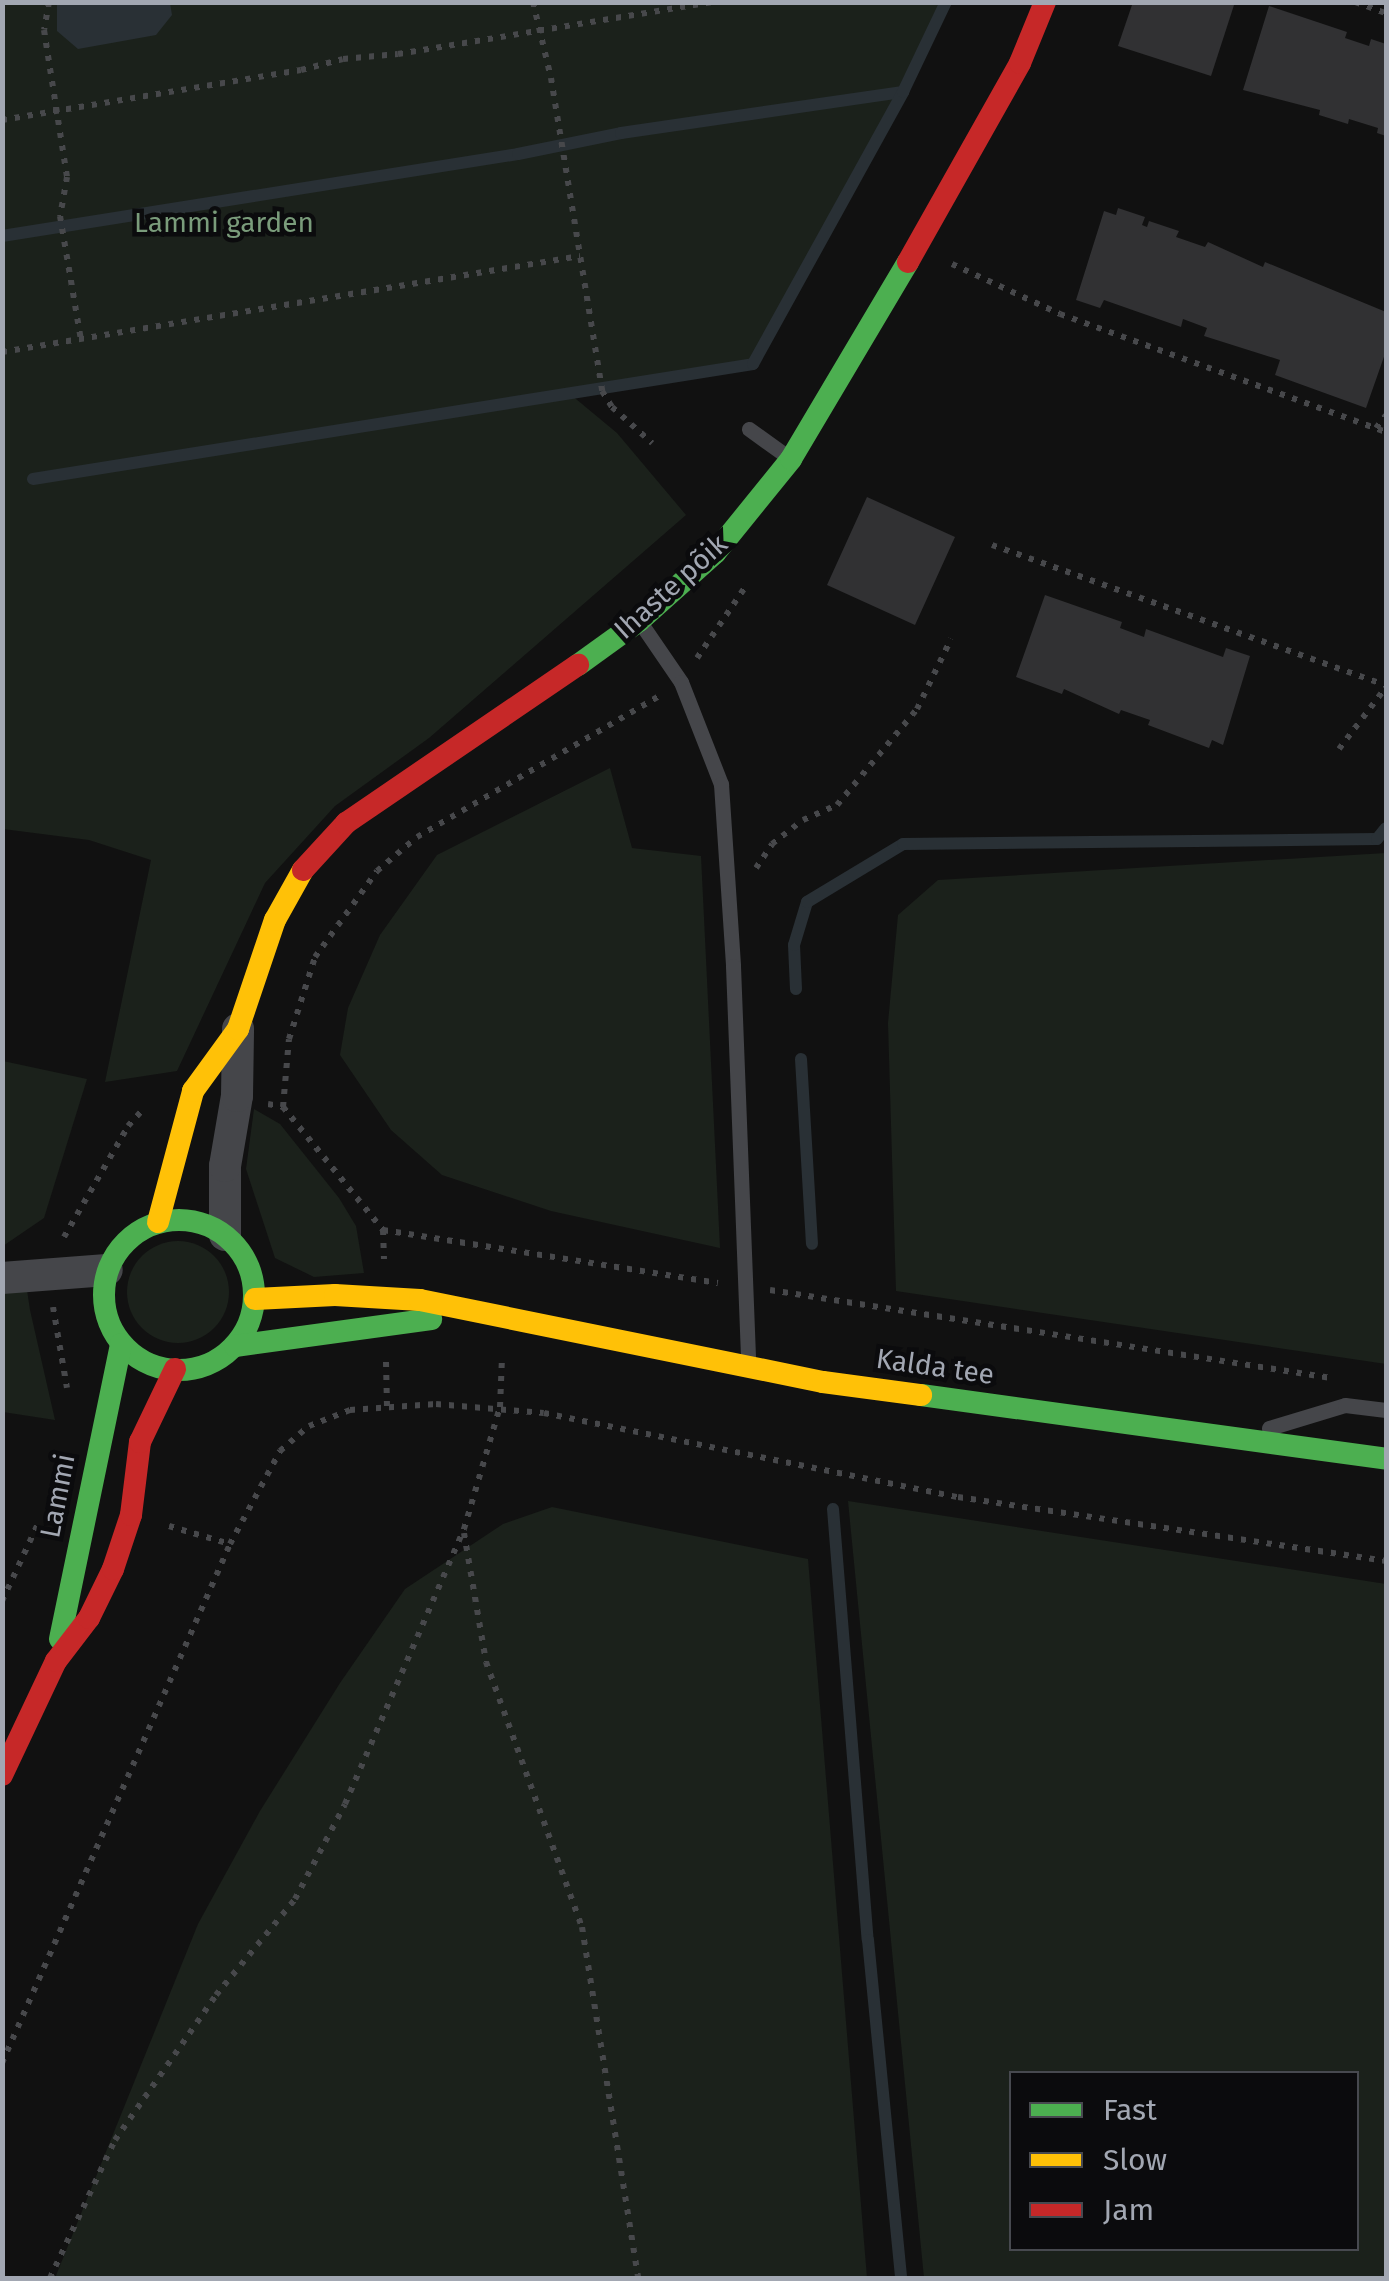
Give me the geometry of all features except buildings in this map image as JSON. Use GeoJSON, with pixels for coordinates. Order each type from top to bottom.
{"type":"FeatureCollection","features":[{"type":"Feature","properties":{"kind":"street","name":"Ihaste põik"},"geometry":{"type":"LineString","coordinates":[[158,1222],[193,1091],[238,1029],[275,920],[304,869],[346,823],[520,708],[639,621],[715,553],[791,460],[856,356],[1020,63],[1045,2]]}},
{"type":"Feature","properties":{"kind":"street","name":"Ihaste põik"},"geometry":{"type":"LineString","coordinates":[[226,1235],[225,1166],[237,1096],[238,1029]]}},
{"type":"Feature","properties":{"kind":"street"},"geometry":{"type":"LineString","coordinates":[[158,1222],[203,1222],[226,1235],[242,1252],[252,1273],[255,1299],[249,1324],[235,1346],[215,1362],[175,1370],[140,1360],[121,1344],[108,1321],[103,1296],[107,1270],[119,1248],[158,1222]]}},
{"type":"Feature","properties":{"kind":"street"},"geometry":{"type":"LineString","coordinates":[[2,1278],[107,1270]]}},
{"type":"Feature","properties":{"kind":"street","name":"Kalda tee"},"geometry":{"type":"LineString","coordinates":[[255,1299],[385,1295],[823,1382],[1386,1460]]}},
{"type":"Feature","properties":{"kind":"street","name":"Kalda tee"},"geometry":{"type":"LineString","coordinates":[[235,1346],[334,1328],[478,1313]]}},
{"type":"Feature","properties":{"kind":"street","name":"Lammi"},"geometry":{"type":"LineString","coordinates":[[56,1660],[121,1344]]}},
{"type":"Feature","properties":{"kind":"street","name":"Lammi"},"geometry":{"type":"LineString","coordinates":[[2,1775],[56,1660],[88,1618],[114,1569],[131,1515],[140,1442],[175,1370]]}},
{"type":"Feature","properties":{"kind":"lane"},"geometry":{"type":"LineString","coordinates":[[749,429],[791,460]]}},
{"type":"Feature","properties":{"kind":"lane"},"geometry":{"type":"LineString","coordinates":[[639,621],[680,682],[722,784],[748,1366]]}},
{"type":"Feature","properties":{"kind":"lane"},"geometry":{"type":"LineString","coordinates":[[1232,1439],[1345,1405],[1386,1410]]}},
{"type":"Feature","properties":{"kind":"path"},"geometry":{"type":"LineString","coordinates":[[48,2],[44,30],[67,176],[60,216],[81,340]]}},
{"type":"Feature","properties":{"kind":"path"},"geometry":{"type":"LineString","coordinates":[[533,2],[602,391],[612,407],[652,443]]}},
{"type":"Feature","properties":{"kind":"path"},"geometry":{"type":"LineString","coordinates":[[2,120],[301,70],[342,58],[398,54],[710,2]]}},
{"type":"Feature","properties":{"kind":"path"},"geometry":{"type":"LineString","coordinates":[[1355,2],[1386,13]]}},
{"type":"Feature","properties":{"kind":"path"},"geometry":{"type":"LineString","coordinates":[[2,352],[580,256]]}},
{"type":"Feature","properties":{"kind":"path"},"geometry":{"type":"LineString","coordinates":[[942,259],[1060,314],[1386,432]]}},
{"type":"Feature","properties":{"kind":"path"},"geometry":{"type":"LineString","coordinates":[[1376,428],[1386,415]]}},
{"type":"Feature","properties":{"kind":"path"},"geometry":{"type":"LineString","coordinates":[[992,545],[1386,686],[1339,749]]}},
{"type":"Feature","properties":{"kind":"path"},"geometry":{"type":"LineString","coordinates":[[730,916],[772,844],[804,820],[838,804],[917,709],[951,639]]}},
{"type":"Feature","properties":{"kind":"path"},"geometry":{"type":"LineString","coordinates":[[68,1403],[50,1274],[65,1234],[128,1126],[158,1092],[193,1091]]}},
{"type":"Feature","properties":{"kind":"path"},"geometry":{"type":"LineString","coordinates":[[237,1096],[282,1108],[384,1230],[932,1312],[1348,1381]]}},
{"type":"Feature","properties":{"kind":"path"},"geometry":{"type":"LineString","coordinates":[[50,2278],[115,2140],[216,1994],[296,1899],[346,1804],[464,1530],[500,1406],[504,1317]]}},
{"type":"Feature","properties":{"kind":"path"},"geometry":{"type":"LineString","coordinates":[[2,2063],[230,1544],[280,1451],[309,1426],[350,1410],[436,1404],[500,1406],[639,1429],[978,1500],[1386,1561]]}},
{"type":"Feature","properties":{"kind":"path"},"geometry":{"type":"LineString","coordinates":[[2,1601],[40,1520]]}},
{"type":"Feature","properties":{"kind":"path"},"geometry":{"type":"LineString","coordinates":[[464,1530],[486,1662],[582,1927],[638,2278]]}},
{"type":"Feature","properties":{"kind":"green space","name":"Lammi garden"},"geometry":{"type":"Polygon","coordinates":[[[3,3],[946,3],[903,92],[753,364],[570,394],[617,433],[686,515],[429,738],[335,806],[265,883],[177,1071],[105,1082],[151,860],[89,840],[3,829],[3,3]]]}},
{"type":"Feature","properties":{"kind":"green space"},"geometry":{"type":"Polygon","coordinates":[[[610,768],[632,848],[701,856],[720,1248],[551,1211],[442,1175],[391,1130],[340,1055],[348,1008],[380,935],[437,855],[610,768]]]}},
{"type":"Feature","properties":{"kind":"green space"},"geometry":{"type":"Polygon","coordinates":[[[1386,853],[1386,1364],[896,1291],[888,1023],[898,915],[938,880],[1386,853]]]}},
{"type":"Feature","properties":{"kind":"green space"},"geometry":{"type":"Polygon","coordinates":[[[3,1061],[87,1079],[44,1218],[3,1246],[3,1061]]]}},
{"type":"Feature","properties":{"kind":"green space"},"geometry":{"type":"Polygon","coordinates":[[[254,1109],[280,1124],[339,1198],[356,1226],[364,1273],[314,1277],[275,1258],[246,1169],[254,1109]]]}},
{"type":"Feature","properties":{"kind":"green space"},"geometry":{"type":"Polygon","coordinates":[[[168,1241],[188,1241],[207,1249],[221,1263],[229,1292],[226,1312],[207,1335],[188,1343],[168,1343],[149,1335],[135,1321],[127,1302],[127,1282],[135,1263],[149,1249],[168,1241]]]}},
{"type":"Feature","properties":{"kind":"green space"},"geometry":{"type":"Polygon","coordinates":[[[25,1277],[55,1420],[3,1412],[2,1278],[25,1277]]]}},
{"type":"Feature","properties":{"kind":"green space"},"geometry":{"type":"Polygon","coordinates":[[[848,1501],[1386,1584],[1386,2278],[924,2278],[848,1501]]]}},
{"type":"Feature","properties":{"kind":"green space"},"geometry":{"type":"Polygon","coordinates":[[[552,1507],[808,1559],[867,2278],[55,2278],[198,1924],[260,1811],[340,1683],[405,1589],[503,1524],[552,1507]]]}},
{"type":"Feature","properties":{"kind":"shaded area"},"geometry":{"type":"Polygon","coordinates":[[[57,2],[170,3],[172,15],[156,35],[78,49],[57,31],[57,2]]]}},
{"type":"Feature","properties":{"kind":"waterway"},"geometry":{"type":"LineString","coordinates":[[33,479],[753,364],[903,92],[946,2]]}},
{"type":"Feature","properties":{"kind":"waterway"},"geometry":{"type":"LineString","coordinates":[[2,236],[518,154],[621,133],[903,92]]}},
{"type":"Feature","properties":{"kind":"waterway"},"geometry":{"type":"LineString","coordinates":[[796,989],[794,945],[807,902],[903,844],[1377,839],[1386,828]]}},
{"type":"Feature","properties":{"kind":"waterway"},"geometry":{"type":"LineString","coordinates":[[801,1059],[812,1244]]}},
{"type":"Feature","properties":{"kind":"waterway"},"geometry":{"type":"LineString","coordinates":[[833,1509],[868,1940],[901,2278]]}},
{"type":"Feature","properties":{"kind":"traffic: fast"},"geometry":{"type":"LineString","coordinates":[[578,665],[639,621],[715,553],[791,459],[908,262]]}},
{"type":"Feature","properties":{"kind":"traffic: fast"},"geometry":{"type":"LineString","coordinates":[[179,1220],[208,1226],[232,1242],[248,1266],[254,1295],[248,1324],[232,1348],[208,1364],[179,1370],[150,1364],[126,1348],[110,1324],[104,1295],[110,1266],[126,1242],[150,1226],[179,1220]]}},
{"type":"Feature","properties":{"kind":"traffic: fast"},"geometry":{"type":"LineString","coordinates":[[235,1346],[431,1319]]}},
{"type":"Feature","properties":{"kind":"traffic: fast"},"geometry":{"type":"LineString","coordinates":[[60,1639],[121,1344]]}},
{"type":"Feature","properties":{"kind":"traffic: fast"},"geometry":{"type":"LineString","coordinates":[[921,1395],[1386,1459]]}},
{"type":"Feature","properties":{"kind":"traffic: slow"},"geometry":{"type":"LineString","coordinates":[[158,1222],[193,1091],[238,1029],[275,920],[303,870]]}},
{"type":"Feature","properties":{"kind":"traffic: slow"},"geometry":{"type":"LineString","coordinates":[[255,1299],[335,1295],[420,1300],[823,1382],[921,1395]]}},
{"type":"Feature","properties":{"kind":"traffic: jam"},"geometry":{"type":"LineString","coordinates":[[908,262],[1020,63],[1045,2]]}},
{"type":"Feature","properties":{"kind":"traffic: jam"},"geometry":{"type":"LineString","coordinates":[[303,870],[346,823],[578,665]]}},
{"type":"Feature","properties":{"kind":"traffic: jam"},"geometry":{"type":"LineString","coordinates":[[2,1775],[56,1661],[89,1618],[113,1569],[131,1515],[140,1442],[175,1369]]}}]}
